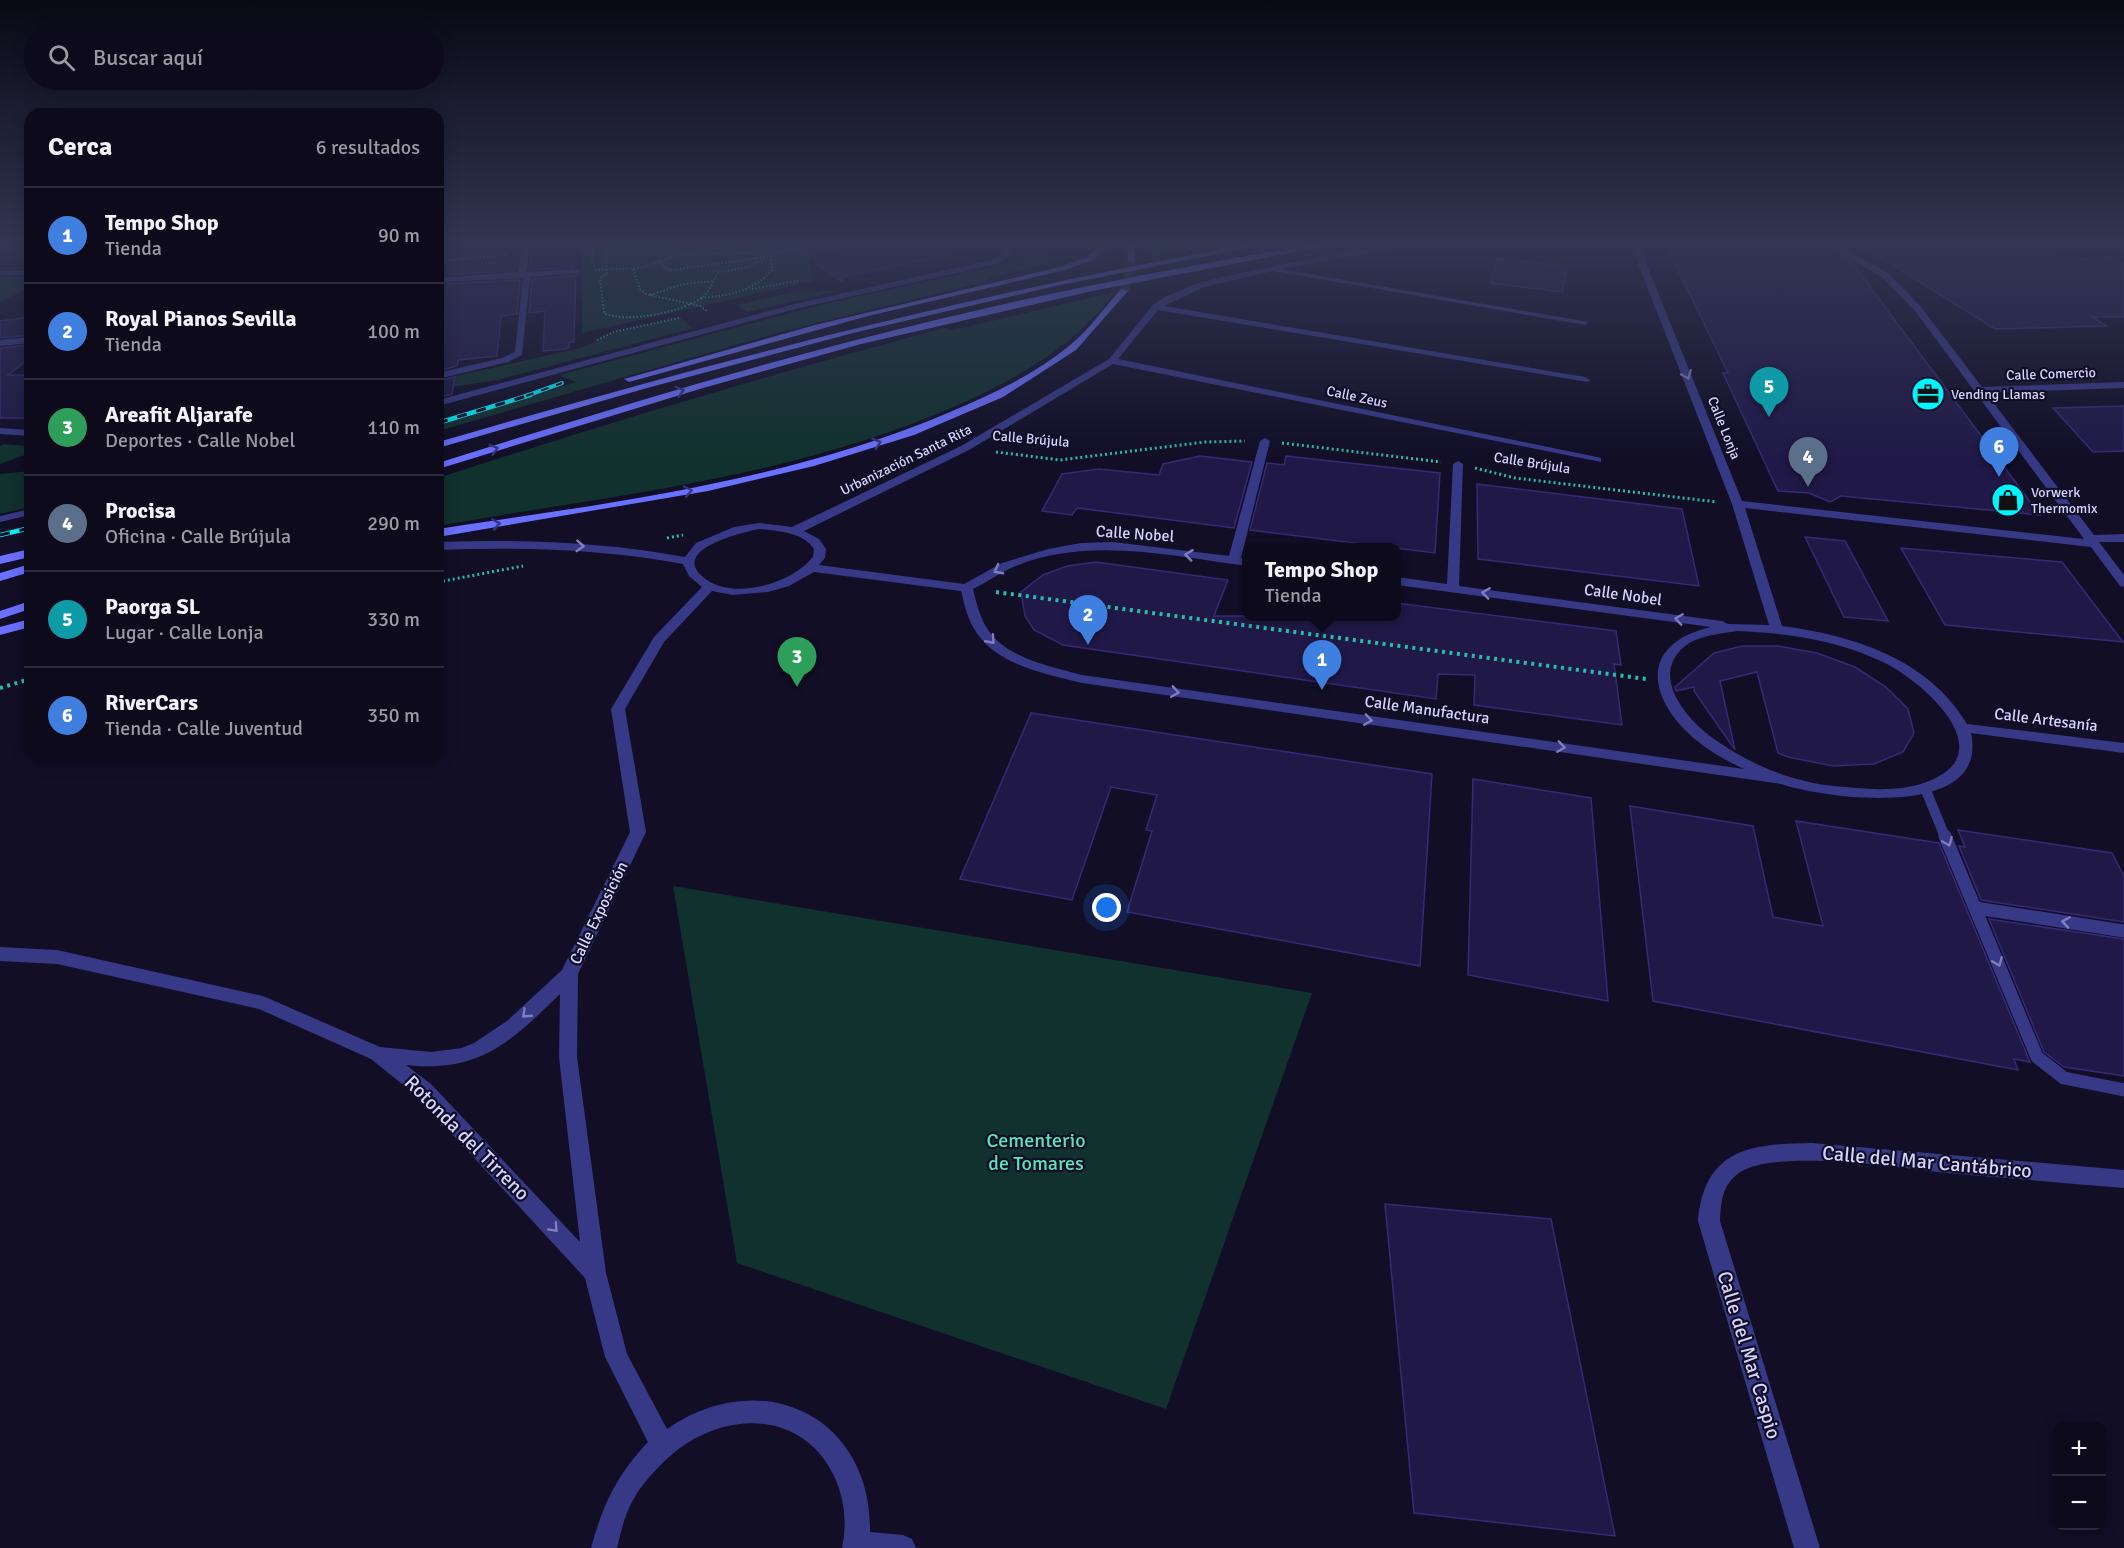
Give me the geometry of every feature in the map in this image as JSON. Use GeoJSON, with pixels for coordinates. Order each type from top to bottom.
{"type":"FeatureCollection","features":[{"type":"Feature","properties":{"kind":"main road"},"geometry":{"type":"LineString","coordinates":[[444,442],[527,411],[682,363],[862,315]]}},
{"type":"Feature","properties":{"kind":"main road"},"geometry":{"type":"LineString","coordinates":[[444,442],[843,332],[916,315]]}},
{"type":"Feature","properties":{"kind":"main road"},"geometry":{"type":"LineString","coordinates":[[444,464],[656,398],[857,342],[975,315]]}},
{"type":"Feature","properties":{"kind":"main road"},"geometry":{"type":"LineString","coordinates":[[444,532],[678,494],[755,477],[883,442],[947,418],[1037,372],[1093,330],[1108,315]]}},
{"type":"Feature","properties":{"kind":"main road"},"geometry":{"type":"LineString","coordinates":[[0,560],[24,554]]}},
{"type":"Feature","properties":{"kind":"main road"},"geometry":{"type":"LineString","coordinates":[[0,578],[24,570]]}},
{"type":"Feature","properties":{"kind":"main road"},"geometry":{"type":"LineString","coordinates":[[0,615],[24,607]]}},
{"type":"Feature","properties":{"kind":"main road"},"geometry":{"type":"LineString","coordinates":[[0,631],[24,625]]}},
{"type":"Feature","properties":{"kind":"street"},"geometry":{"type":"LineString","coordinates":[[444,375],[505,360],[519,352],[523,315]]}},
{"type":"Feature","properties":{"kind":"street"},"geometry":{"type":"LineString","coordinates":[[444,401],[764,315]]}},
{"type":"Feature","properties":{"kind":"street","name":"Urbanización Santa Rita"},"geometry":{"type":"LineString","coordinates":[[796,530],[965,448],[1112,361],[1149,315]]}},
{"type":"Feature","properties":{"kind":"street"},"geometry":{"type":"LineString","coordinates":[[1204,315],[1585,380]]}},
{"type":"Feature","properties":{"kind":"street"},"geometry":{"type":"LineString","coordinates":[[1545,315],[1585,322]]}},
{"type":"Feature","properties":{"kind":"street","name":"Calle Lonja"},"geometry":{"type":"LineString","coordinates":[[1663,315],[1738,504],[1776,627]]}},
{"type":"Feature","properties":{"kind":"street"},"geometry":{"type":"LineString","coordinates":[[1923,315],[2092,541],[2119,570],[2124,583]]}},
{"type":"Feature","properties":{"kind":"street"},"geometry":{"type":"LineString","coordinates":[[0,343],[24,340]]}},
{"type":"Feature","properties":{"kind":"street","name":"Calle Zeus"},"geometry":{"type":"LineString","coordinates":[[1112,361],[1597,460]]}},
{"type":"Feature","properties":{"kind":"street","name":"Calle Comercio"},"geometry":{"type":"LineString","coordinates":[[1979,390],[2124,385]]}},
{"type":"Feature","properties":{"kind":"street"},"geometry":{"type":"LineString","coordinates":[[444,394],[502,386]]}},
{"type":"Feature","properties":{"kind":"street"},"geometry":{"type":"LineString","coordinates":[[0,431],[24,433]]}},
{"type":"Feature","properties":{"kind":"street"},"geometry":{"type":"LineString","coordinates":[[1234,560],[1265,441]]}},
{"type":"Feature","properties":{"kind":"street"},"geometry":{"type":"LineString","coordinates":[[1453,588],[1458,464]]}},
{"type":"Feature","properties":{"kind":"street"},"geometry":{"type":"LineString","coordinates":[[1738,504],[2092,541],[2124,538]]}},
{"type":"Feature","properties":{"kind":"street"},"geometry":{"type":"LineString","coordinates":[[0,519],[24,513]]}},
{"type":"Feature","properties":{"kind":"street"},"geometry":{"type":"LineString","coordinates":[[759,525],[796,530],[810,537],[818,546],[819,557],[813,568],[785,584],[746,591],[710,586],[698,580],[690,571],[689,561],[694,551],[721,533],[759,525]]}},
{"type":"Feature","properties":{"kind":"street"},"geometry":{"type":"LineString","coordinates":[[444,546],[516,543],[611,548],[689,561]]}},
{"type":"Feature","properties":{"kind":"street","name":"Calle Nobel"},"geometry":{"type":"LineString","coordinates":[[966,588],[1006,566],[1052,552],[1081,547],[1113,546],[1242,561]]}},
{"type":"Feature","properties":{"kind":"street"},"geometry":{"type":"LineString","coordinates":[[813,568],[966,588]]}},
{"type":"Feature","properties":{"kind":"street","name":"Calle Nobel"},"geometry":{"type":"LineString","coordinates":[[1401,582],[1737,627]]}},
{"type":"Feature","properties":{"kind":"street","name":"Calle Exposición"},"geometry":{"type":"LineString","coordinates":[[595,1273],[568,1057],[569,974],[638,832],[618,709],[659,640],[710,586]]}},
{"type":"Feature","properties":{"kind":"street","name":"Calle Manufactura"},"geometry":{"type":"LineString","coordinates":[[966,588],[980,627],[1001,651],[1032,666],[1082,679],[1783,779]]}},
{"type":"Feature","properties":{"kind":"street"},"geometry":{"type":"LineString","coordinates":[[1737,627],[1776,627],[1835,640],[1892,662],[1924,682],[1949,705],[1964,728],[1967,747],[1961,764],[1947,778],[1925,788],[1883,794],[1834,791],[1783,779],[1744,763],[1711,744],[1685,723],[1669,701],[1662,681],[1665,660],[1680,644],[1705,633],[1737,627]]}},
{"type":"Feature","properties":{"kind":"street","name":"Calle Artesanía"},"geometry":{"type":"LineString","coordinates":[[1964,728],[2124,748]]}},
{"type":"Feature","properties":{"kind":"street","name":"Rotonda del Tirreno"},"geometry":{"type":"LineString","coordinates":[[0,954],[57,957],[263,1003],[378,1054],[424,1090],[595,1273],[616,1357],[663,1445]]}},
{"type":"Feature","properties":{"kind":"street"},"geometry":{"type":"LineString","coordinates":[[378,1054],[450,1059],[488,1044],[515,1026],[569,974]]}},
{"type":"Feature","properties":{"kind":"street","name":"Calle del Mar Cantábrico"},"geometry":{"type":"LineString","coordinates":[[1732,1165],[1775,1152],[1812,1152],[2124,1179]]}},
{"type":"Feature","properties":{"kind":"street","name":"Calle del Mar Caspio"},"geometry":{"type":"LineString","coordinates":[[1732,1165],[1714,1187],[1709,1221],[1807,1548]]}},
{"type":"Feature","properties":{"kind":"street"},"geometry":{"type":"LineString","coordinates":[[604,1548],[612,1515],[634,1476],[663,1445],[696,1423],[731,1412],[767,1411],[799,1420],[826,1440],[846,1467],[856,1503],[855,1545],[903,1548]]}},
{"type":"Feature","properties":{"kind":"lane"},"geometry":{"type":"LineString","coordinates":[[1925,788],[2037,1057],[2064,1078],[2124,1090]]}},
{"type":"Feature","properties":{"kind":"lane"},"geometry":{"type":"LineString","coordinates":[[1976,908],[2124,931]]}},
{"type":"Feature","properties":{"kind":"path"},"geometry":{"type":"LineString","coordinates":[[607,315],[627,318],[639,315]]}},
{"type":"Feature","properties":{"kind":"path","name":"Calle Brújula"},"geometry":{"type":"LineString","coordinates":[[965,448],[1060,460],[1205,442],[1265,441],[1351,449],[1458,464],[1515,478],[1738,504]]}},
{"type":"Feature","properties":{"kind":"path"},"geometry":{"type":"LineString","coordinates":[[966,588],[1662,681]]}},
{"type":"Feature","properties":{"kind":"path"},"geometry":{"type":"LineString","coordinates":[[0,688],[24,681]]}},
{"type":"Feature","properties":{"kind":"green space"},"geometry":{"type":"Polygon","coordinates":[[[582,315],[661,315],[582,333],[582,315]]]}},
{"type":"Feature","properties":{"kind":"green space"},"geometry":{"type":"Polygon","coordinates":[[[783,315],[848,315],[780,332],[444,429],[444,424],[576,382],[559,375],[783,315]]]}},
{"type":"Feature","properties":{"kind":"green space"},"geometry":{"type":"Polygon","coordinates":[[[1016,315],[1095,315],[1044,359],[1002,384],[958,405],[895,430],[831,451],[702,481],[444,525],[444,476],[627,418],[754,381],[945,328],[953,330],[1016,315]]]}},
{"type":"Feature","properties":{"kind":"green space"},"geometry":{"type":"Polygon","coordinates":[[[680,318],[693,328],[498,380],[444,388],[444,379],[581,348],[618,332],[680,318]]]}},
{"type":"Feature","properties":{"kind":"green space"},"geometry":{"type":"Polygon","coordinates":[[[3,444],[24,446],[24,455],[0,464],[0,446],[3,444]]]}},
{"type":"Feature","properties":{"kind":"green space"},"geometry":{"type":"Polygon","coordinates":[[[24,472],[24,508],[0,514],[0,474],[24,472]]]}},
{"type":"Feature","properties":{"kind":"green space","name":"Cementerio de Tomares"},"geometry":{"type":"Polygon","coordinates":[[[673,886],[1312,993],[1166,1409],[737,1263],[673,886]]]}},
{"type":"Feature","properties":{"kind":"building"},"geometry":{"type":"Polygon","coordinates":[[[444,315],[507,315],[501,316],[497,356],[458,360],[457,366],[444,369],[444,315]]]}},
{"type":"Feature","properties":{"kind":"building"},"geometry":{"type":"Polygon","coordinates":[[[545,315],[575,315],[574,342],[569,342],[569,347],[566,349],[543,351],[545,315]]]}},
{"type":"Feature","properties":{"kind":"building"},"geometry":{"type":"Polygon","coordinates":[[[1700,315],[1891,315],[2040,515],[1841,496],[1830,502],[1809,493],[1778,491],[1723,373],[1728,373],[1700,315]]]}},
{"type":"Feature","properties":{"kind":"building"},"geometry":{"type":"Polygon","coordinates":[[[1973,315],[2124,315],[2092,317],[2107,326],[1995,329],[1973,315]]]}},
{"type":"Feature","properties":{"kind":"building"},"geometry":{"type":"Polygon","coordinates":[[[24,318],[24,336],[0,338],[0,321],[24,318]]]}},
{"type":"Feature","properties":{"kind":"building"},"geometry":{"type":"Polygon","coordinates":[[[24,346],[24,363],[8,375],[24,375],[24,418],[0,418],[0,348],[24,346]]]}},
{"type":"Feature","properties":{"kind":"building"},"geometry":{"type":"Polygon","coordinates":[[[455,377],[452,394],[444,396],[444,380],[455,377]]]}},
{"type":"Feature","properties":{"kind":"building"},"geometry":{"type":"Polygon","coordinates":[[[2124,406],[2124,451],[2093,452],[2053,408],[2124,406]]]}},
{"type":"Feature","properties":{"kind":"building"},"geometry":{"type":"Polygon","coordinates":[[[1200,456],[1252,462],[1234,528],[1077,508],[1072,515],[1042,511],[1062,474],[1099,469],[1159,475],[1163,464],[1200,456]]]}},
{"type":"Feature","properties":{"kind":"building"},"geometry":{"type":"Polygon","coordinates":[[[1286,456],[1440,473],[1435,553],[1401,549],[1401,543],[1355,543],[1250,530],[1267,463],[1284,465],[1286,456]]]}},
{"type":"Feature","properties":{"kind":"building"},"geometry":{"type":"Polygon","coordinates":[[[1477,484],[1682,509],[1699,586],[1478,559],[1477,484]]]}},
{"type":"Feature","properties":{"kind":"building"},"geometry":{"type":"Polygon","coordinates":[[[1805,537],[1845,541],[1888,621],[1844,617],[1805,537]]]}},
{"type":"Feature","properties":{"kind":"building"},"geometry":{"type":"Polygon","coordinates":[[[1901,548],[2062,562],[2123,642],[1945,625],[1901,548]]]}},
{"type":"Feature","properties":{"kind":"building"},"geometry":{"type":"Polygon","coordinates":[[[1096,562],[1228,580],[1214,616],[1242,616],[1242,621],[1401,621],[1401,604],[1616,631],[1621,665],[1614,664],[1622,725],[1474,705],[1475,675],[1438,674],[1436,699],[1063,645],[1034,630],[1025,616],[1021,592],[1043,575],[1067,566],[1096,562]]]}},
{"type":"Feature","properties":{"kind":"building"},"geometry":{"type":"Polygon","coordinates":[[[1742,646],[1778,646],[1817,653],[1855,667],[1886,687],[1908,709],[1914,733],[1903,752],[1874,764],[1833,766],[1778,753],[1757,672],[1720,681],[1735,750],[1694,691],[1694,687],[1676,691],[1675,687],[1714,653],[1742,646]]]}},
{"type":"Feature","properties":{"kind":"building"},"geometry":{"type":"Polygon","coordinates":[[[1031,713],[1432,774],[1420,966],[1127,912],[1152,831],[1146,830],[1157,795],[1111,787],[1072,900],[960,879],[1031,713]]]}},
{"type":"Feature","properties":{"kind":"building"},"geometry":{"type":"Polygon","coordinates":[[[1473,779],[1591,798],[1608,1001],[1468,975],[1473,779]]]}},
{"type":"Feature","properties":{"kind":"building"},"geometry":{"type":"Polygon","coordinates":[[[1630,806],[1753,826],[1773,917],[1823,926],[1796,821],[1939,843],[2030,1062],[2014,1059],[2018,1070],[1653,1001],[1630,806]]]}},
{"type":"Feature","properties":{"kind":"building"},"geometry":{"type":"Polygon","coordinates":[[[1958,830],[2112,853],[2124,876],[2124,922],[1981,900],[1959,846],[1965,847],[1958,830]]]}},
{"type":"Feature","properties":{"kind":"building"},"geometry":{"type":"Polygon","coordinates":[[[1989,919],[2124,939],[2124,1076],[2064,1067],[2044,1052],[1989,919]]]}},
{"type":"Feature","properties":{"kind":"building"},"geometry":{"type":"Polygon","coordinates":[[[1385,1204],[1551,1219],[1615,1536],[1414,1513],[1385,1204]]]}},
{"type":"Feature","properties":{"kind":"railway"},"geometry":{"type":"LineString","coordinates":[[526,396],[562,383]]}},
{"type":"Feature","properties":{"kind":"railway"},"geometry":{"type":"LineString","coordinates":[[444,421],[530,395]]}},
{"type":"Feature","properties":{"kind":"railway"},"geometry":{"type":"LineString","coordinates":[[0,535],[24,529]]}},
{"type":"Feature","properties":{"kind":"place","name":"Vending Llamas"},"geometry":{"type":"Point","coordinates":[1928,394]}},
{"type":"Feature","properties":{"kind":"place","name":"Paorga SL"},"geometry":{"type":"Point","coordinates":[1769,417]}},
{"type":"Feature","properties":{"kind":"place","name":"RiverCars"},"geometry":{"type":"Point","coordinates":[1999,477]}},
{"type":"Feature","properties":{"kind":"place","name":"Procisa"},"geometry":{"type":"Point","coordinates":[1808,487]}},
{"type":"Feature","properties":{"kind":"place","name":"Vorwerk Thermomix"},"geometry":{"type":"Point","coordinates":[2008,500]}},
{"type":"Feature","properties":{"kind":"place","name":"Royal Pianos Sevilla"},"geometry":{"type":"Point","coordinates":[1088,645]}},
{"type":"Feature","properties":{"kind":"place","name":"Areafit Aljarafe"},"geometry":{"type":"Point","coordinates":[797,687]}},
{"type":"Feature","properties":{"kind":"place","name":"Tempo Shop"},"geometry":{"type":"Point","coordinates":[1322,690]}}]}
